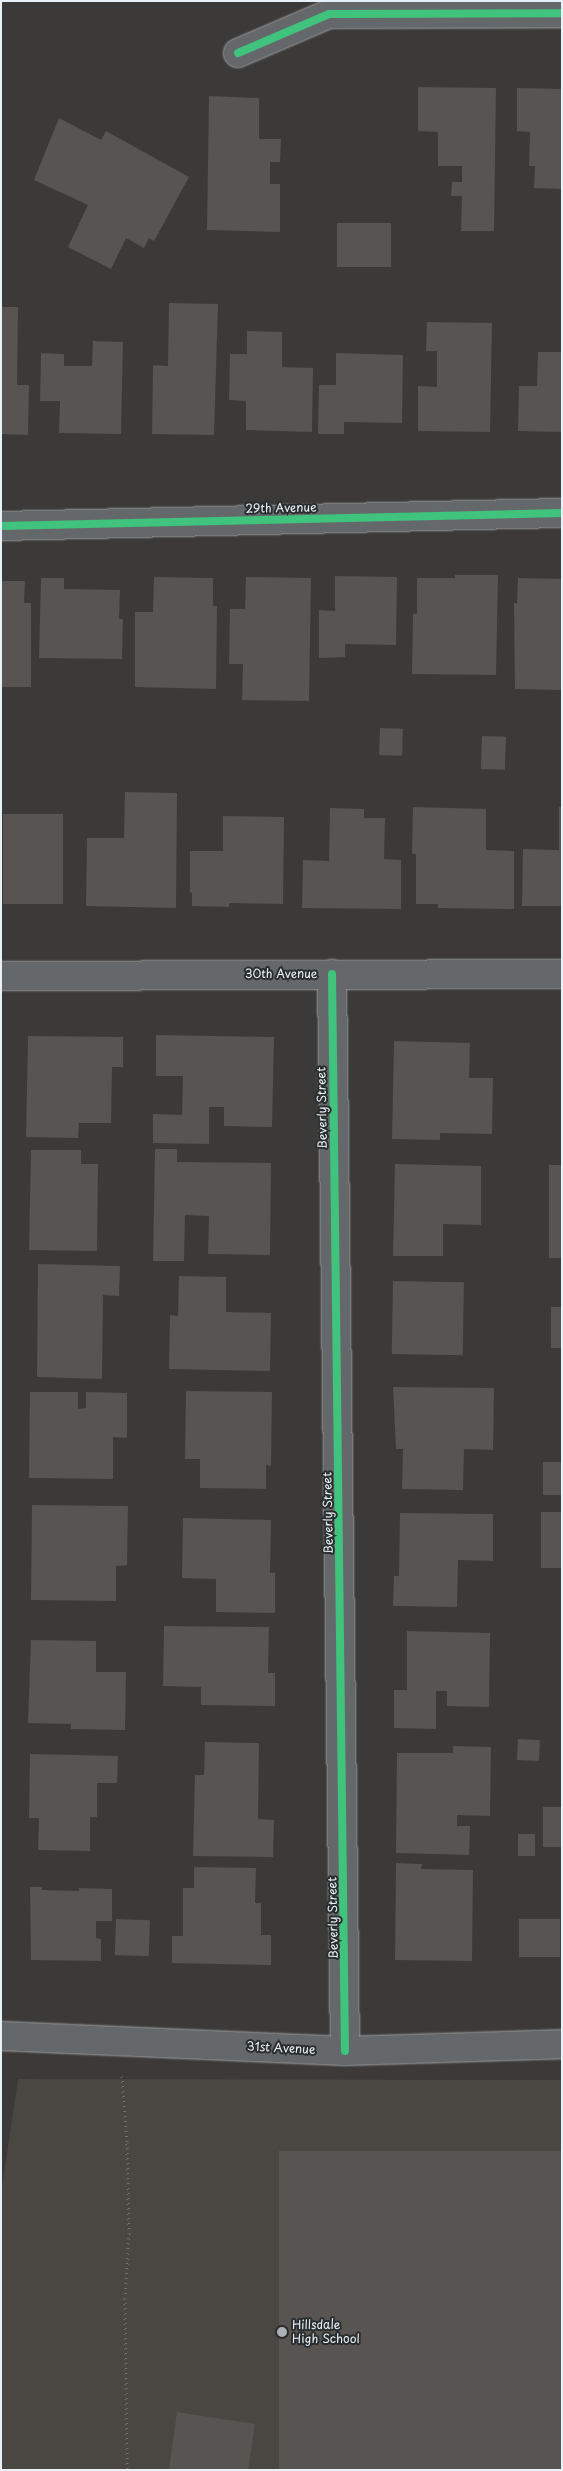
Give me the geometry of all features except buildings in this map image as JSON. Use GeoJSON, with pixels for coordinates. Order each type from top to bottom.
{"type":"FeatureCollection","features":[{"type":"Feature","properties":{"kind":"street"},"geometry":{"type":"LineString","coordinates":[[238,53],[329,14],[562,13]]}},
{"type":"Feature","properties":{"kind":"street","name":"29th Avenue"},"geometry":{"type":"LineString","coordinates":[[1,526],[562,513]]}},
{"type":"Feature","properties":{"kind":"street","name":"Beverly Street"},"geometry":{"type":"LineString","coordinates":[[332,974],[346,2051]]}},
{"type":"Feature","properties":{"kind":"street","name":"30th Avenue"},"geometry":{"type":"LineString","coordinates":[[1,976],[562,974]]}},
{"type":"Feature","properties":{"kind":"street","name":"31st Avenue"},"geometry":{"type":"LineString","coordinates":[[1,2036],[346,2051],[562,2044]]}},
{"type":"Feature","properties":{"kind":"path"},"geometry":{"type":"LineString","coordinates":[[122,2069],[127,2143],[129,2233],[125,2298],[126,2470]]}},
{"type":"Feature","properties":{"kind":"shaded area","name":"Hillsdale High School"},"geometry":{"type":"Polygon","coordinates":[[[18,2079],[562,2080],[562,2470],[1,2470],[1,2194],[18,2079]]]}},
{"type":"Feature","properties":{"kind":"cycle path"},"geometry":{"type":"LineString","coordinates":[[238,53],[329,14],[562,13]]}},
{"type":"Feature","properties":{"kind":"cycle path"},"geometry":{"type":"LineString","coordinates":[[1,526],[562,513]]}},
{"type":"Feature","properties":{"kind":"cycle path"},"geometry":{"type":"LineString","coordinates":[[332,974],[345,2051]]}},
{"type":"Feature","properties":{"kind":"place","name":"Hillsdale High School"},"geometry":{"type":"Point","coordinates":[282,2332]}}]}
